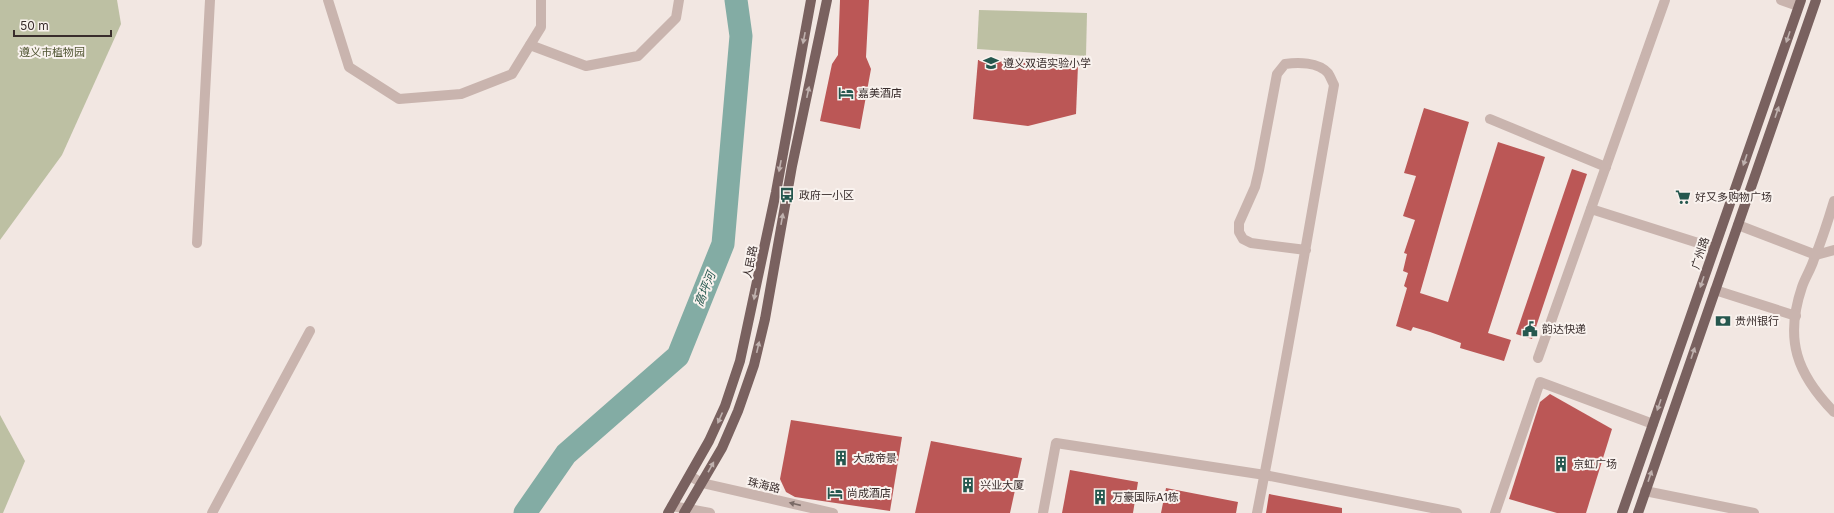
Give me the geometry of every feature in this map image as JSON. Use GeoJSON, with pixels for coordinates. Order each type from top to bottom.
{"type":"FeatureCollection","features":[{"type":"Feature","properties":{"kind":"main road","name":"人民路"},"geometry":{"type":"LineString","coordinates":[[670,510],[709,442],[725,406],[740,361],[776,192],[811,0]]}},
{"type":"Feature","properties":{"kind":"main road"},"geometry":{"type":"LineString","coordinates":[[685,511],[722,448],[738,411],[754,365],[765,319],[792,166],[827,0]]}},
{"type":"Feature","properties":{"kind":"main road"},"geometry":{"type":"LineString","coordinates":[[1638,513],[1816,0]]}},
{"type":"Feature","properties":{"kind":"main road","name":"广州路"},"geometry":{"type":"LineString","coordinates":[[1622,513],[1800,3]]}},
{"type":"Feature","properties":{"kind":"street"},"geometry":{"type":"LineString","coordinates":[[197,243],[210,0]]}},
{"type":"Feature","properties":{"kind":"street"},"geometry":{"type":"LineString","coordinates":[[328,0],[349,67],[399,99],[461,94],[512,74],[541,27],[541,0]]}},
{"type":"Feature","properties":{"kind":"street"},"geometry":{"type":"LineString","coordinates":[[530,45],[586,66],[638,56],[676,18],[679,0]]}},
{"type":"Feature","properties":{"kind":"street"},"geometry":{"type":"LineString","coordinates":[[1538,358],[1666,0]]}},
{"type":"Feature","properties":{"kind":"street"},"geometry":{"type":"LineString","coordinates":[[1781,0],[1800,3]]}},
{"type":"Feature","properties":{"kind":"street"},"geometry":{"type":"LineString","coordinates":[[1257,513],[1306,250],[1334,85],[1327,72],[1313,65],[1295,63],[1285,64],[1277,74],[1255,187],[1239,223],[1239,232],[1243,239],[1251,243],[1306,250]]}},
{"type":"Feature","properties":{"kind":"street"},"geometry":{"type":"LineString","coordinates":[[1490,119],[1606,167]]}},
{"type":"Feature","properties":{"kind":"street"},"geometry":{"type":"LineString","coordinates":[[1834,201],[1816,255],[1802,287],[1796,316],[1793,343],[1804,374],[1820,397],[1834,412]]}},
{"type":"Feature","properties":{"kind":"street"},"geometry":{"type":"LineString","coordinates":[[1591,209],[1714,248]]}},
{"type":"Feature","properties":{"kind":"street"},"geometry":{"type":"LineString","coordinates":[[1738,225],[1816,255],[1834,250]]}},
{"type":"Feature","properties":{"kind":"street"},"geometry":{"type":"LineString","coordinates":[[1715,290],[1796,316]]}},
{"type":"Feature","properties":{"kind":"street"},"geometry":{"type":"LineString","coordinates":[[212,513],[310,331]]}},
{"type":"Feature","properties":{"kind":"street"},"geometry":{"type":"LineString","coordinates":[[1495,513],[1540,382],[1653,424]]}},
{"type":"Feature","properties":{"kind":"street"},"geometry":{"type":"LineString","coordinates":[[1043,513],[1056,443],[1265,476],[1457,513]]}},
{"type":"Feature","properties":{"kind":"street","name":"珠海路"},"geometry":{"type":"LineString","coordinates":[[690,476],[702,483],[834,513]]}},
{"type":"Feature","properties":{"kind":"street"},"geometry":{"type":"LineString","coordinates":[[1645,491],[1754,513]]}},
{"type":"Feature","properties":{"kind":"street"},"geometry":{"type":"LineString","coordinates":[[670,510],[710,513]]}},
{"type":"Feature","properties":{"kind":"green space","name":"遵义市植物园"},"geometry":{"type":"Polygon","coordinates":[[[0,0],[117,0],[121,24],[62,155],[0,240],[0,0]]]}},
{"type":"Feature","properties":{"kind":"green space"},"geometry":{"type":"Polygon","coordinates":[[[979,10],[1087,13],[1086,56],[977,49],[979,10]]]}},
{"type":"Feature","properties":{"kind":"green space"},"geometry":{"type":"Polygon","coordinates":[[[0,415],[25,461],[3,513],[0,513],[0,415]]]}},
{"type":"Feature","properties":{"kind":"building"},"geometry":{"type":"Polygon","coordinates":[[[840,0],[869,0],[866,57],[871,69],[860,129],[820,121],[832,64],[838,55],[840,0]]]}},
{"type":"Feature","properties":{"kind":"building"},"geometry":{"type":"Polygon","coordinates":[[[978,60],[1078,65],[1076,114],[1028,126],[973,119],[978,60]]]}},
{"type":"Feature","properties":{"kind":"building"},"geometry":{"type":"Polygon","coordinates":[[[1424,108],[1469,122],[1420,293],[1448,302],[1498,142],[1545,157],[1488,333],[1511,340],[1504,361],[1460,348],[1461,343],[1430,332],[1413,327],[1411,331],[1396,326],[1407,288],[1404,286],[1408,273],[1403,271],[1407,254],[1404,253],[1415,220],[1403,216],[1416,176],[1404,173],[1424,108]]]}},
{"type":"Feature","properties":{"kind":"building"},"geometry":{"type":"Polygon","coordinates":[[[1572,169],[1587,174],[1532,339],[1516,334],[1572,169]]]}},
{"type":"Feature","properties":{"kind":"building","name":"京虹广场"},"geometry":{"type":"Polygon","coordinates":[[[1550,394],[1612,429],[1586,513],[1557,513],[1509,499],[1540,402],[1550,394]]]}},
{"type":"Feature","properties":{"kind":"building","name":"大成帝景"},"geometry":{"type":"Polygon","coordinates":[[[791,420],[902,437],[890,511],[795,497],[786,492],[780,479],[791,420]]]}},
{"type":"Feature","properties":{"kind":"building","name":"兴业大厦"},"geometry":{"type":"Polygon","coordinates":[[[931,441],[1022,458],[1010,513],[915,513],[931,441]]]}},
{"type":"Feature","properties":{"kind":"building","name":"万豪国际A1栋"},"geometry":{"type":"Polygon","coordinates":[[[1070,470],[1138,482],[1133,513],[1062,513],[1070,470]]]}},
{"type":"Feature","properties":{"kind":"building"},"geometry":{"type":"Polygon","coordinates":[[[1166,488],[1238,502],[1236,513],[1161,513],[1166,488]]]}},
{"type":"Feature","properties":{"kind":"building"},"geometry":{"type":"Polygon","coordinates":[[[1269,494],[1342,508],[1342,513],[1266,513],[1269,494]]]}},
{"type":"Feature","properties":{"kind":"waterway","name":"高坪河"},"geometry":{"type":"LineString","coordinates":[[525,513],[566,454],[678,356],[723,244],[741,36],[736,0]]}},
{"type":"Feature","properties":{"kind":"place","name":"遵义双语实验小学"},"geometry":{"type":"Point","coordinates":[991,63]}},
{"type":"Feature","properties":{"kind":"place","name":"嘉美酒店"},"geometry":{"type":"Point","coordinates":[846,93]}},
{"type":"Feature","properties":{"kind":"place","name":"政府一小区"},"geometry":{"type":"Point","coordinates":[787,195]}},
{"type":"Feature","properties":{"kind":"place","name":"好又多购物广场"},"geometry":{"type":"Point","coordinates":[1683,197]}},
{"type":"Feature","properties":{"kind":"place","name":"贵州银行"},"geometry":{"type":"Point","coordinates":[1723,321]}},
{"type":"Feature","properties":{"kind":"place","name":"韵达快递"},"geometry":{"type":"Point","coordinates":[1530,329]}},
{"type":"Feature","properties":{"kind":"place","name":"大成帝景"},"geometry":{"type":"Point","coordinates":[841,458]}},
{"type":"Feature","properties":{"kind":"place","name":"京虹广场"},"geometry":{"type":"Point","coordinates":[1561,464]}},
{"type":"Feature","properties":{"kind":"place","name":"兴业大厦"},"geometry":{"type":"Point","coordinates":[968,485]}},
{"type":"Feature","properties":{"kind":"place","name":"尚成酒店"},"geometry":{"type":"Point","coordinates":[835,493]}},
{"type":"Feature","properties":{"kind":"place","name":"万豪国际A1栋"},"geometry":{"type":"Point","coordinates":[1100,497]}}]}
